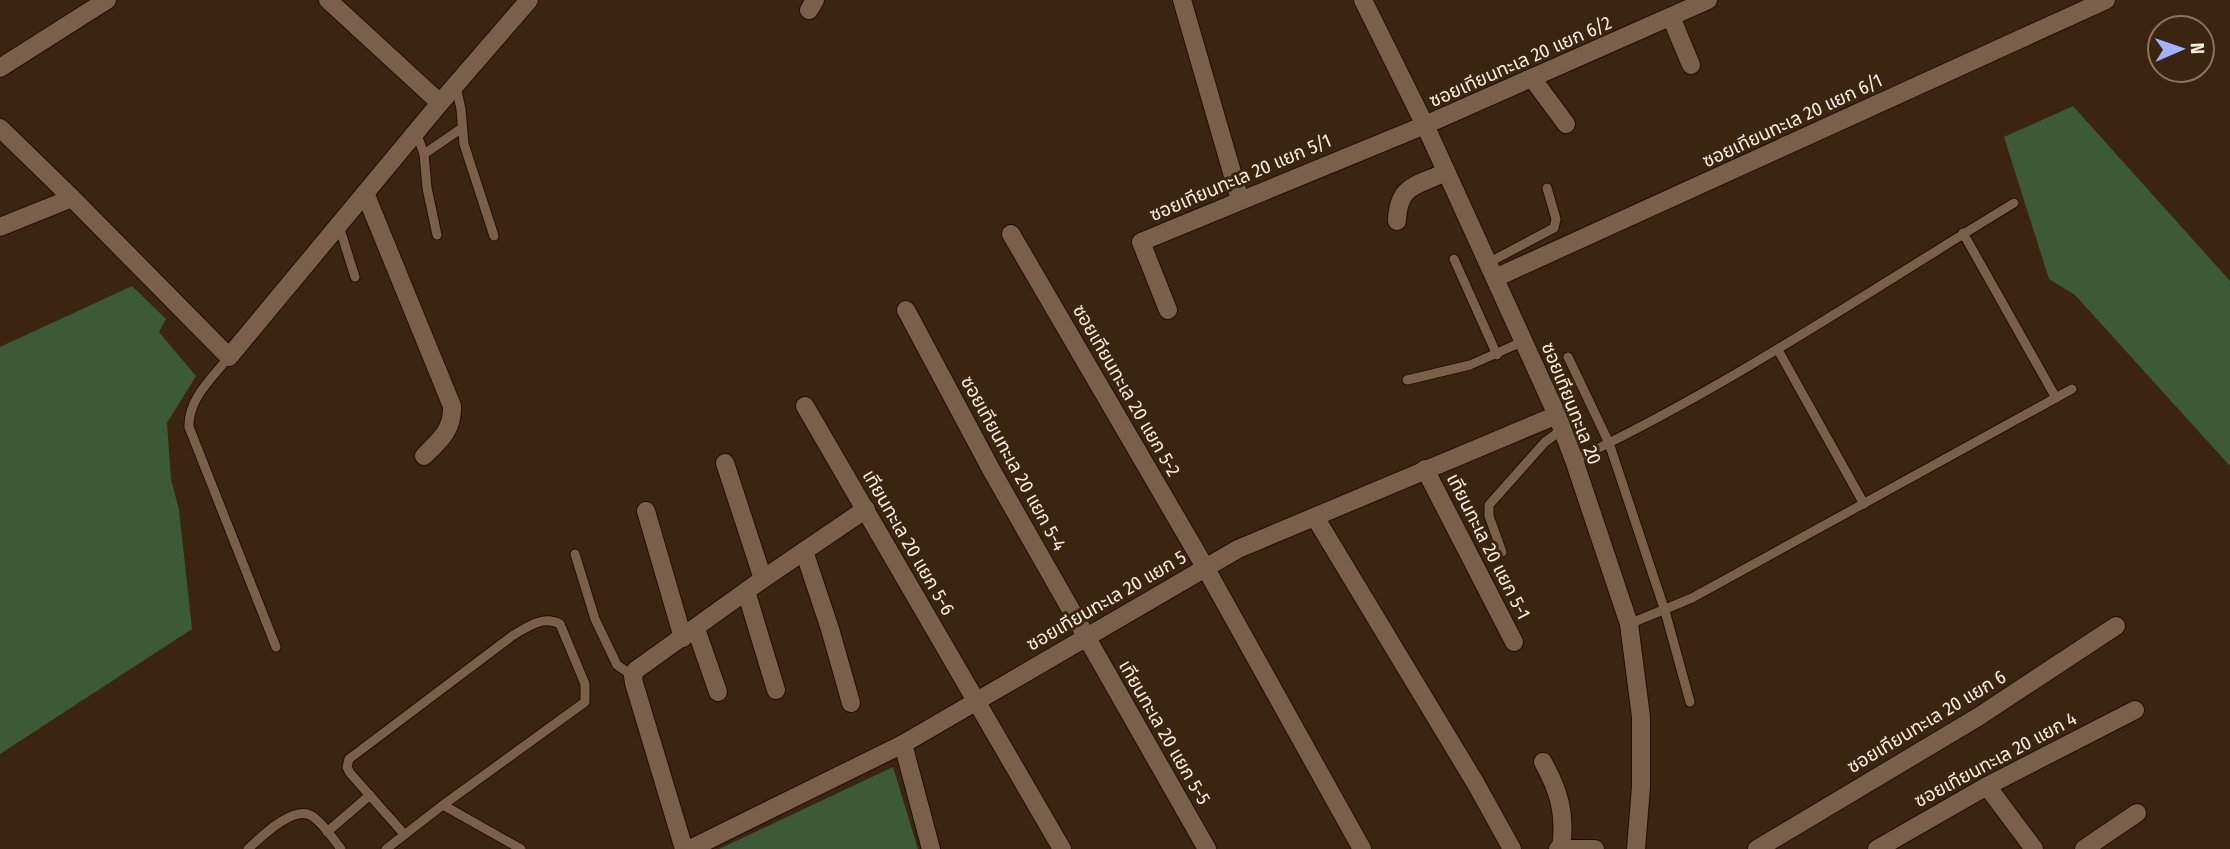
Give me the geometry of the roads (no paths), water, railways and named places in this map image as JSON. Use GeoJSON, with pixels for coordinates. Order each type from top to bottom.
{"type":"FeatureCollection","features":[{"type":"Feature","properties":{"kind":"street"},"geometry":{"type":"LineString","coordinates":[[0,68],[107,0]]}},
{"type":"Feature","properties":{"kind":"street"},"geometry":{"type":"LineString","coordinates":[[328,0],[440,103]]}},
{"type":"Feature","properties":{"kind":"street"},"geometry":{"type":"LineString","coordinates":[[0,128],[229,358],[455,85],[529,0]]}},
{"type":"Feature","properties":{"kind":"street"},"geometry":{"type":"LineString","coordinates":[[1182,0],[1240,200]]}},
{"type":"Feature","properties":{"kind":"street","name":"ซอยเทียนทะเล 20"},"geometry":{"type":"LineString","coordinates":[[1363,0],[1425,125],[1560,422],[1629,624],[1641,718],[1642,787],[1636,849]]}},
{"type":"Feature","properties":{"kind":"street","name":"ซอยเทียนทะเล 20 แยก 6/2"},"geometry":{"type":"LineString","coordinates":[[1425,125],[1708,0]]}},
{"type":"Feature","properties":{"kind":"street","name":"ซอยเทียนทะเล 20 แยก 6/1"},"geometry":{"type":"LineString","coordinates":[[1491,270],[2106,0]]}},
{"type":"Feature","properties":{"kind":"street"},"geometry":{"type":"LineString","coordinates":[[1671,17],[1691,65]]}},
{"type":"Feature","properties":{"kind":"street"},"geometry":{"type":"LineString","coordinates":[[1532,78],[1566,124]]}},
{"type":"Feature","properties":{"kind":"street","name":"ซอยเทียนทะเล 20 แยก 5/1"},"geometry":{"type":"LineString","coordinates":[[1168,310],[1140,242],[1425,125]]}},
{"type":"Feature","properties":{"kind":"street"},"geometry":{"type":"LineString","coordinates":[[1397,220],[1399,199],[1407,190],[1446,173]]}},
{"type":"Feature","properties":{"kind":"street"},"geometry":{"type":"LineString","coordinates":[[365,193],[452,406],[450,428],[424,456]]}},
{"type":"Feature","properties":{"kind":"street"},"geometry":{"type":"LineString","coordinates":[[0,227],[72,198]]}},
{"type":"Feature","properties":{"kind":"street","name":"ซอยเทียนทะเล 20 แยก 5-2"},"geometry":{"type":"LineString","coordinates":[[1011,234],[1205,567],[1362,849]]}},
{"type":"Feature","properties":{"kind":"street","name":"ซอยเทียนทะเล 20 แยก 5-4"},"geometry":{"type":"LineString","coordinates":[[906,310],[992,471],[1086,636]]}},
{"type":"Feature","properties":{"kind":"street","name":"เทียนทะเล 20 แยก 5-6"},"geometry":{"type":"LineString","coordinates":[[805,406],[1062,849]]}},
{"type":"Feature","properties":{"kind":"street","name":"ซอยเทียนทะเล 20 แยก 5"},"geometry":{"type":"LineString","coordinates":[[691,849],[903,744],[1238,549],[1425,469],[1560,422]]}},
{"type":"Feature","properties":{"kind":"street"},"geometry":{"type":"LineString","coordinates":[[726,463],[763,579]]}},
{"type":"Feature","properties":{"kind":"street","name":"เทียนทะเล 20 แยก 5-1"},"geometry":{"type":"LineString","coordinates":[[1425,469],[1514,642]]}},
{"type":"Feature","properties":{"kind":"street"},"geometry":{"type":"LineString","coordinates":[[684,849],[633,676],[636,670],[866,509]]}},
{"type":"Feature","properties":{"kind":"street"},"geometry":{"type":"LineString","coordinates":[[646,511],[689,634],[718,692]]}},
{"type":"Feature","properties":{"kind":"street"},"geometry":{"type":"LineString","coordinates":[[1315,517],[1476,784],[1512,849]]}},
{"type":"Feature","properties":{"kind":"street"},"geometry":{"type":"LineString","coordinates":[[804,551],[851,704]]}},
{"type":"Feature","properties":{"kind":"street"},"geometry":{"type":"LineString","coordinates":[[746,591],[776,690]]}},
{"type":"Feature","properties":{"kind":"street","name":"ซอยเทียนทะเล 20 แยก 6"},"geometry":{"type":"LineString","coordinates":[[1757,849],[1978,716],[2116,625]]}},
{"type":"Feature","properties":{"kind":"street","name":"เทียนทะเล 20 แยก 5-5"},"geometry":{"type":"LineString","coordinates":[[1086,636],[1207,849]]}},
{"type":"Feature","properties":{"kind":"street","name":"ซอยเทียนทะเล 20 แยก 4"},"geometry":{"type":"LineString","coordinates":[[1877,849],[1987,786],[2134,710]]}},
{"type":"Feature","properties":{"kind":"street"},"geometry":{"type":"LineString","coordinates":[[903,744],[931,849]]}},
{"type":"Feature","properties":{"kind":"street"},"geometry":{"type":"LineString","coordinates":[[1543,762],[1557,787],[1563,821],[1559,848],[1595,849]]}},
{"type":"Feature","properties":{"kind":"street"},"geometry":{"type":"LineString","coordinates":[[1987,786],[2034,849]]}},
{"type":"Feature","properties":{"kind":"street"},"geometry":{"type":"LineString","coordinates":[[2084,849],[2137,813]]}},
{"type":"Feature","properties":{"kind":"lane"},"geometry":{"type":"LineString","coordinates":[[455,85],[461,109],[464,144],[494,236]]}},
{"type":"Feature","properties":{"kind":"lane"},"geometry":{"type":"LineString","coordinates":[[424,155],[462,128]]}},
{"type":"Feature","properties":{"kind":"lane"},"geometry":{"type":"LineString","coordinates":[[416,132],[424,155],[427,188],[437,235]]}},
{"type":"Feature","properties":{"kind":"lane"},"geometry":{"type":"LineString","coordinates":[[1491,270],[1554,228],[1556,219],[1547,188]]}},
{"type":"Feature","properties":{"kind":"lane"},"geometry":{"type":"LineString","coordinates":[[1574,460],[1778,349],[2014,203]]}},
{"type":"Feature","properties":{"kind":"lane"},"geometry":{"type":"LineString","coordinates":[[339,226],[355,277]]}},
{"type":"Feature","properties":{"kind":"lane"},"geometry":{"type":"LineString","coordinates":[[1964,233],[2056,398]]}},
{"type":"Feature","properties":{"kind":"lane"},"geometry":{"type":"LineString","coordinates":[[1454,259],[1497,355]]}},
{"type":"Feature","properties":{"kind":"lane"},"geometry":{"type":"LineString","coordinates":[[1407,380],[1470,365],[1524,341]]}},
{"type":"Feature","properties":{"kind":"lane"},"geometry":{"type":"LineString","coordinates":[[1778,349],[1864,503]]}},
{"type":"Feature","properties":{"kind":"lane"},"geometry":{"type":"LineString","coordinates":[[229,358],[197,397],[189,413],[189,427],[276,647]]}},
{"type":"Feature","properties":{"kind":"lane"},"geometry":{"type":"LineString","coordinates":[[1568,358],[1609,443],[1665,611],[1690,702]]}},
{"type":"Feature","properties":{"kind":"lane"},"geometry":{"type":"LineString","coordinates":[[1629,624],[1692,598],[2073,389]]}},
{"type":"Feature","properties":{"kind":"lane"},"geometry":{"type":"LineString","coordinates":[[1502,552],[1489,516],[1489,505],[1560,422]]}},
{"type":"Feature","properties":{"kind":"lane"},"geometry":{"type":"LineString","coordinates":[[575,554],[595,619],[617,665],[633,676]]}},
{"type":"Feature","properties":{"kind":"lane"},"geometry":{"type":"LineString","coordinates":[[386,849],[585,702],[585,684],[560,624],[553,620],[543,621],[512,636],[349,759],[347,766],[350,773],[404,834]]}},
{"type":"Feature","properties":{"kind":"lane"},"geometry":{"type":"LineString","coordinates":[[327,832],[370,795]]}},
{"type":"Feature","properties":{"kind":"lane"},"geometry":{"type":"LineString","coordinates":[[443,805],[521,849]]}},
{"type":"Feature","properties":{"kind":"lane"},"geometry":{"type":"LineString","coordinates":[[248,849],[294,813],[303,812],[313,816],[341,849]]}}]}
